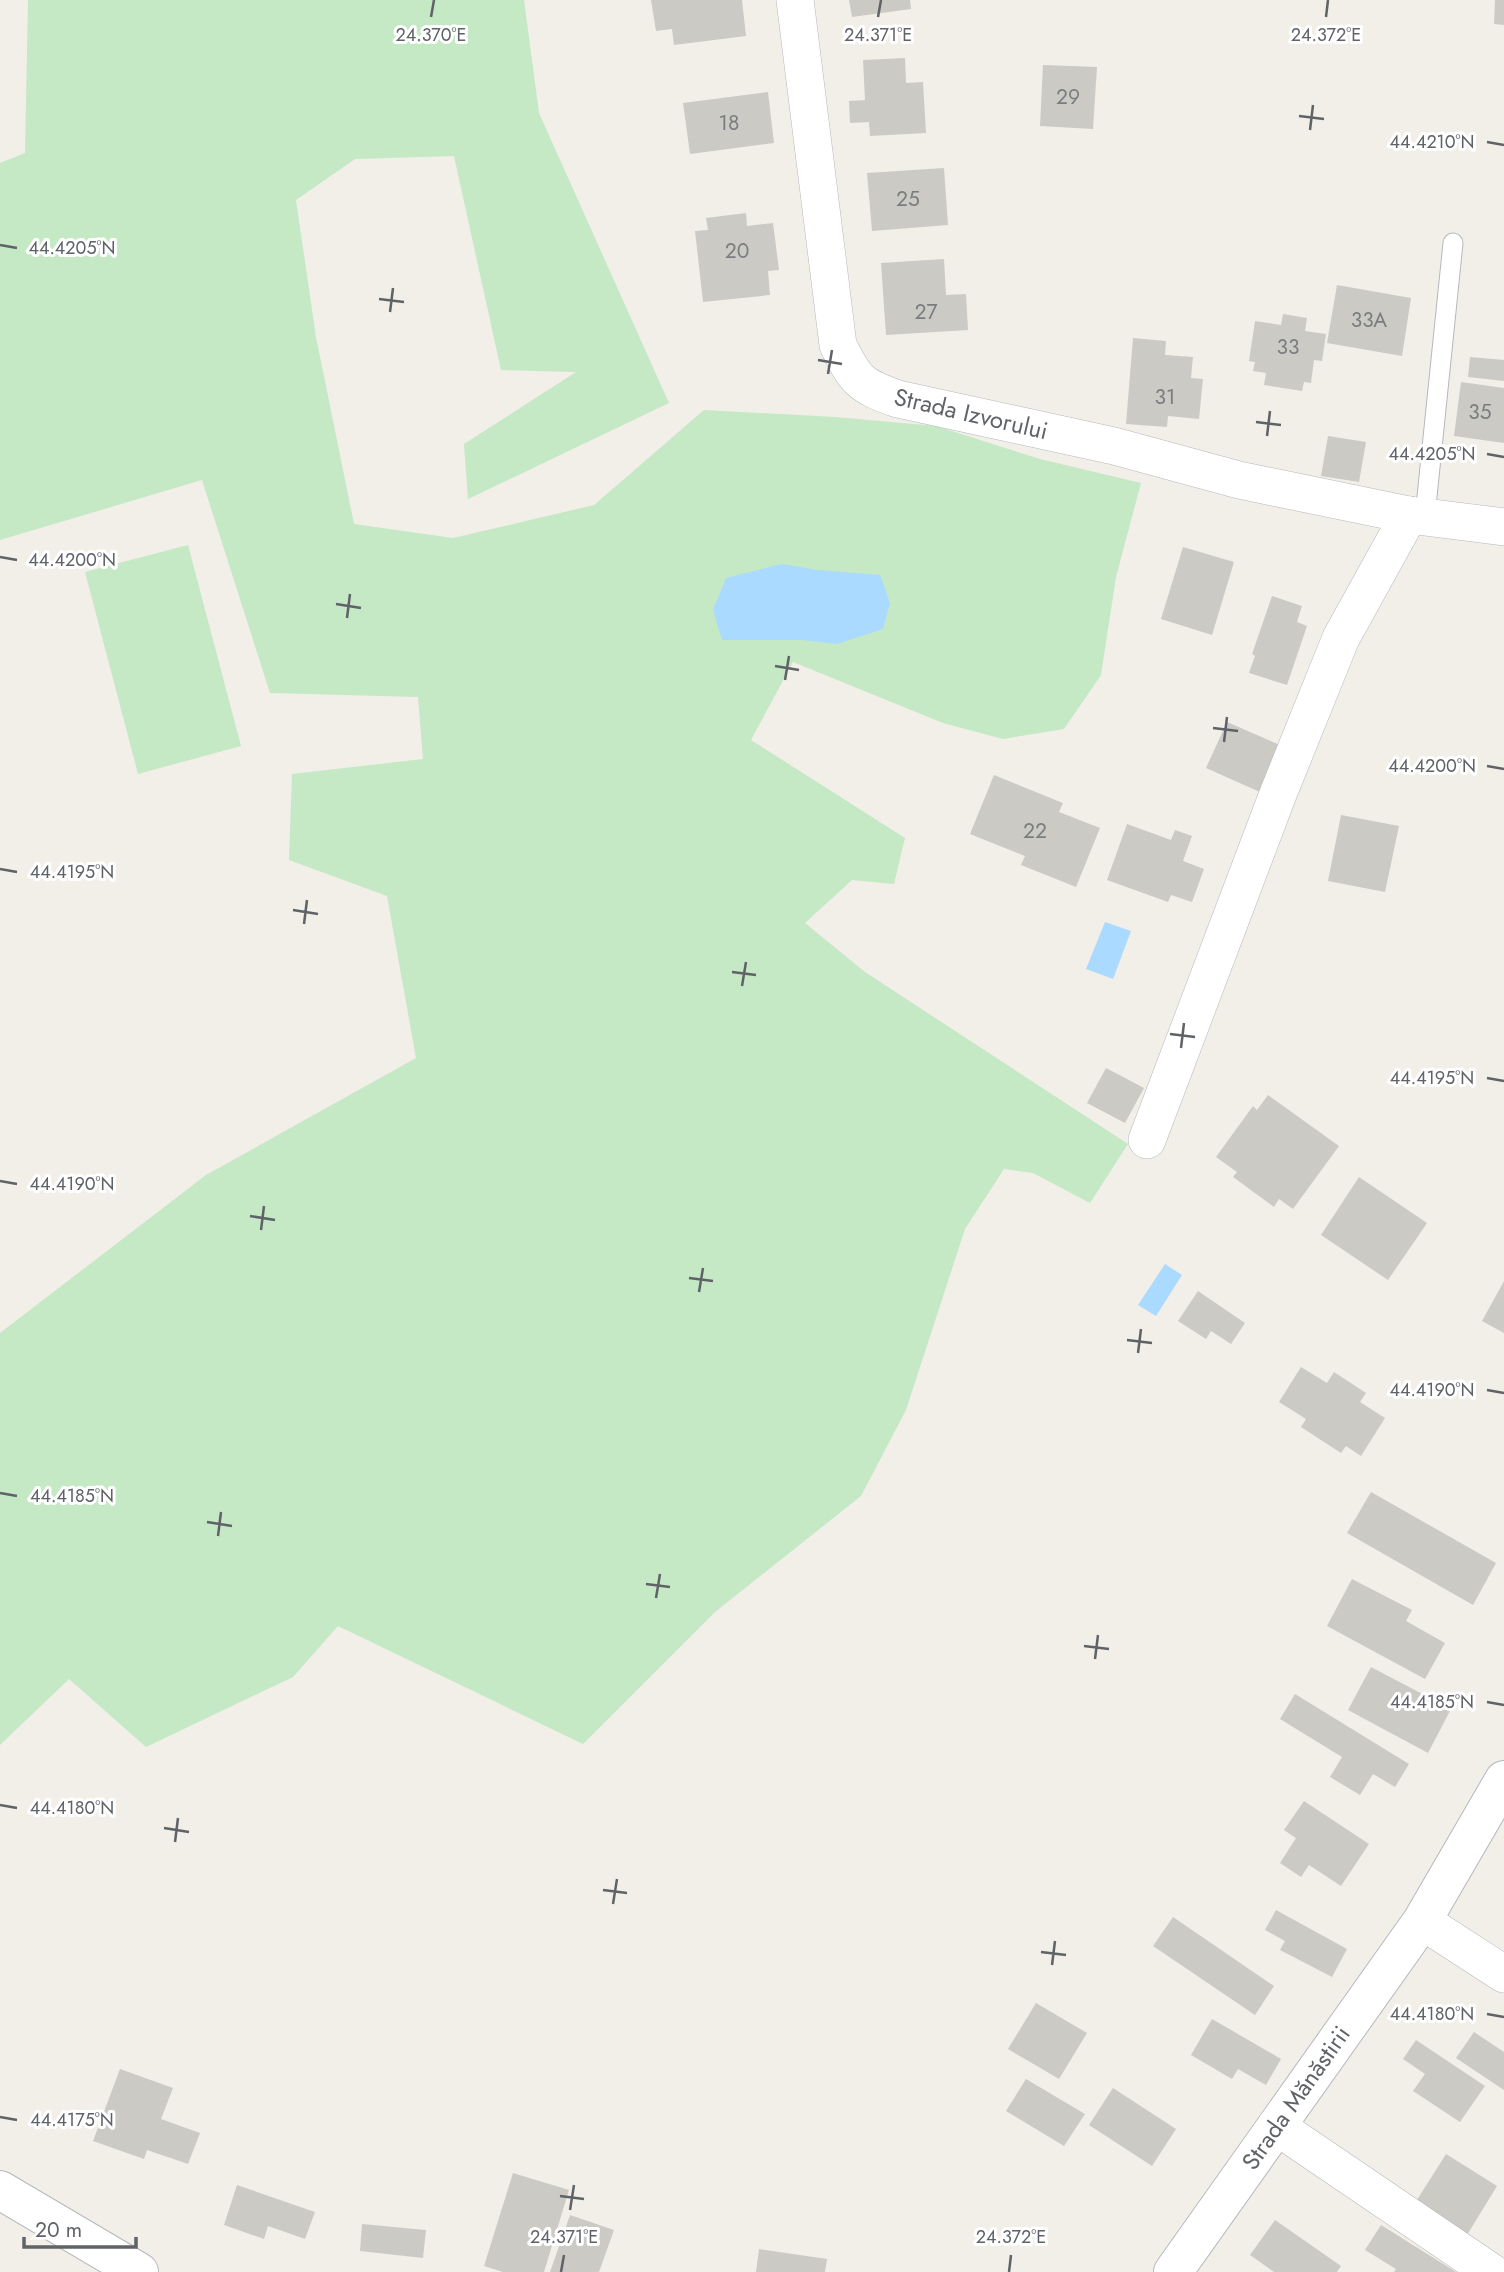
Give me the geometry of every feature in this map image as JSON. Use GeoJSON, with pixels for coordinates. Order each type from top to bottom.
{"type":"FeatureCollection","features":[{"type":"Feature","properties":{"kind":"street","name":"Strada Izvorului"},"geometry":{"type":"LineString","coordinates":[[795,0],[838,345],[852,374],[871,390],[898,399],[1114,446],[1238,481],[1417,516],[1504,527]]}},
{"type":"Feature","properties":{"kind":"street"},"geometry":{"type":"LineString","coordinates":[[1147,1140],[1341,638],[1417,516]]}},
{"type":"Feature","properties":{"kind":"street","name":"Strada Mănăstirii"},"geometry":{"type":"LineString","coordinates":[[1173,2272],[1422,1921],[1504,1780]]}},
{"type":"Feature","properties":{"kind":"street"},"geometry":{"type":"LineString","coordinates":[[1422,1921],[1504,1975]]}},
{"type":"Feature","properties":{"kind":"street"},"geometry":{"type":"LineString","coordinates":[[1276,2126],[1491,2272]]}},
{"type":"Feature","properties":{"kind":"street"},"geometry":{"type":"LineString","coordinates":[[0,2190],[139,2272]]}},
{"type":"Feature","properties":{"kind":"lane"},"geometry":{"type":"LineString","coordinates":[[1417,516],[1452,243]]}},
{"type":"Feature","properties":{"kind":"green space"},"geometry":{"type":"Polygon","coordinates":[[[28,0],[524,0],[539,113],[669,403],[468,499],[464,444],[576,372],[501,370],[454,156],[355,159],[296,200],[316,337],[354,524],[453,538],[594,505],[704,410],[936,426],[1040,459],[1141,483],[1116,577],[1101,675],[1064,729],[1003,739],[943,723],[793,662],[751,740],[905,838],[894,884],[852,880],[805,923],[865,972],[1128,1144],[1090,1203],[1033,1173],[1004,1169],[965,1229],[906,1410],[861,1496],[715,1612],[583,1744],[338,1626],[293,1677],[146,1747],[69,1679],[0,1745],[0,1333],[206,1175],[416,1058],[387,896],[289,860],[292,774],[423,759],[418,697],[270,693],[202,480],[0,540],[0,163],[25,153],[28,0]]]}},
{"type":"Feature","properties":{"kind":"green space"},"geometry":{"type":"Polygon","coordinates":[[[188,545],[241,746],[138,774],[85,572],[188,545]]]}},
{"type":"Feature","properties":{"kind":"water"},"geometry":{"type":"Polygon","coordinates":[[[782,564],[880,575],[890,603],[883,629],[837,644],[802,640],[722,640],[713,610],[726,578],[782,564]]]}},
{"type":"Feature","properties":{"kind":"water"},"geometry":{"type":"Polygon","coordinates":[[[1105,922],[1131,931],[1113,979],[1086,969],[1105,922]]]}},
{"type":"Feature","properties":{"kind":"water"},"geometry":{"type":"Polygon","coordinates":[[[1165,1264],[1182,1275],[1156,1316],[1138,1305],[1165,1264]]]}},
{"type":"Feature","properties":{"kind":"building"},"geometry":{"type":"Polygon","coordinates":[[[651,0],[742,0],[746,36],[674,45],[672,29],[656,31],[651,0]]]}},
{"type":"Feature","properties":{"kind":"building"},"geometry":{"type":"Polygon","coordinates":[[[849,0],[910,0],[911,9],[852,17],[849,0]]]}},
{"type":"Feature","properties":{"kind":"building"},"geometry":{"type":"Polygon","coordinates":[[[1495,0],[1504,0],[1504,25],[1494,24],[1495,0]]]}},
{"type":"Feature","properties":{"kind":"building"},"geometry":{"type":"Polygon","coordinates":[[[905,58],[906,83],[923,82],[926,133],[870,136],[869,122],[850,123],[849,101],[865,100],[863,60],[905,58]]]}},
{"type":"Feature","properties":{"kind":"building"},"geometry":{"type":"Polygon","coordinates":[[[1043,65],[1097,67],[1093,129],[1040,126],[1043,65]]]}},
{"type":"Feature","properties":{"kind":"building"},"geometry":{"type":"Polygon","coordinates":[[[768,92],[774,143],[690,154],[683,103],[768,92]]]}},
{"type":"Feature","properties":{"kind":"building"},"geometry":{"type":"Polygon","coordinates":[[[944,168],[948,225],[872,231],[867,173],[944,168]]]}},
{"type":"Feature","properties":{"kind":"building"},"geometry":{"type":"Polygon","coordinates":[[[746,213],[747,226],[773,223],[779,270],[768,271],[770,295],[703,302],[695,231],[708,230],[706,218],[746,213]]]}},
{"type":"Feature","properties":{"kind":"building"},"geometry":{"type":"Polygon","coordinates":[[[944,259],[946,295],[966,294],[968,330],[886,335],[881,263],[944,259]]]}},
{"type":"Feature","properties":{"kind":"building"},"geometry":{"type":"Polygon","coordinates":[[[1337,285],[1411,298],[1402,356],[1327,343],[1337,285]]]}},
{"type":"Feature","properties":{"kind":"building"},"geometry":{"type":"Polygon","coordinates":[[[1283,314],[1307,318],[1305,331],[1326,334],[1322,361],[1314,360],[1311,383],[1304,382],[1302,391],[1264,385],[1266,373],[1253,371],[1255,362],[1249,361],[1255,321],[1281,325],[1283,314]]]}},
{"type":"Feature","properties":{"kind":"building"},"geometry":{"type":"Polygon","coordinates":[[[1133,338],[1166,341],[1165,355],[1193,357],[1191,378],[1203,379],[1199,419],[1168,416],[1167,427],[1126,424],[1133,338]]]}},
{"type":"Feature","properties":{"kind":"building"},"geometry":{"type":"Polygon","coordinates":[[[1470,357],[1504,360],[1504,381],[1468,377],[1470,357]]]}},
{"type":"Feature","properties":{"kind":"building"},"geometry":{"type":"Polygon","coordinates":[[[1461,382],[1504,388],[1504,443],[1454,436],[1461,382]]]}},
{"type":"Feature","properties":{"kind":"building"},"geometry":{"type":"Polygon","coordinates":[[[1328,436],[1366,442],[1359,482],[1321,476],[1328,436]]]}},
{"type":"Feature","properties":{"kind":"building"},"geometry":{"type":"Polygon","coordinates":[[[1183,547],[1234,562],[1212,635],[1161,619],[1183,547]]]}},
{"type":"Feature","properties":{"kind":"building"},"geometry":{"type":"Polygon","coordinates":[[[1272,596],[1302,606],[1297,622],[1307,626],[1287,685],[1249,673],[1255,656],[1252,654],[1272,596]]]}},
{"type":"Feature","properties":{"kind":"building"},"geometry":{"type":"Polygon","coordinates":[[[1227,722],[1280,745],[1260,792],[1206,768],[1227,722]]]}},
{"type":"Feature","properties":{"kind":"building"},"geometry":{"type":"Polygon","coordinates":[[[994,775],[1063,803],[1059,812],[1100,828],[1076,887],[1021,865],[1025,856],[970,834],[994,775]]]}},
{"type":"Feature","properties":{"kind":"building"},"geometry":{"type":"Polygon","coordinates":[[[1341,815],[1399,826],[1385,892],[1328,881],[1341,815]]]}},
{"type":"Feature","properties":{"kind":"building"},"geometry":{"type":"Polygon","coordinates":[[[1127,824],[1171,840],[1175,830],[1192,836],[1183,861],[1204,869],[1192,902],[1171,895],[1168,902],[1107,880],[1127,824]]]}},
{"type":"Feature","properties":{"kind":"building"},"geometry":{"type":"Polygon","coordinates":[[[1106,1068],[1144,1088],[1125,1123],[1087,1103],[1106,1068]]]}},
{"type":"Feature","properties":{"kind":"building"},"geometry":{"type":"Polygon","coordinates":[[[1268,1095],[1339,1146],[1293,1209],[1279,1199],[1274,1207],[1233,1177],[1237,1172],[1216,1157],[1253,1106],[1257,1110],[1268,1095]]]}},
{"type":"Feature","properties":{"kind":"building"},"geometry":{"type":"Polygon","coordinates":[[[1359,1177],[1427,1223],[1388,1280],[1321,1235],[1359,1177]]]}},
{"type":"Feature","properties":{"kind":"building"},"geometry":{"type":"Polygon","coordinates":[[[1504,1281],[1504,1333],[1482,1321],[1504,1281]]]}},
{"type":"Feature","properties":{"kind":"building"},"geometry":{"type":"Polygon","coordinates":[[[1198,1291],[1245,1323],[1231,1344],[1211,1331],[1206,1339],[1178,1321],[1198,1291]]]}},
{"type":"Feature","properties":{"kind":"building"},"geometry":{"type":"Polygon","coordinates":[[[1301,1367],[1327,1383],[1334,1372],[1366,1393],[1360,1402],[1385,1418],[1361,1456],[1346,1446],[1341,1453],[1301,1427],[1306,1419],[1279,1402],[1301,1367]]]}},
{"type":"Feature","properties":{"kind":"building"},"geometry":{"type":"Polygon","coordinates":[[[1371,1492],[1496,1563],[1473,1605],[1347,1533],[1371,1492]]]}},
{"type":"Feature","properties":{"kind":"building"},"geometry":{"type":"Polygon","coordinates":[[[1352,1579],[1412,1610],[1406,1621],[1445,1643],[1425,1679],[1327,1626],[1352,1579]]]}},
{"type":"Feature","properties":{"kind":"building"},"geometry":{"type":"Polygon","coordinates":[[[1371,1667],[1451,1709],[1428,1753],[1348,1710],[1371,1667]]]}},
{"type":"Feature","properties":{"kind":"building"},"geometry":{"type":"Polygon","coordinates":[[[1295,1694],[1409,1764],[1395,1787],[1373,1774],[1360,1795],[1330,1777],[1342,1757],[1280,1719],[1295,1694]]]}},
{"type":"Feature","properties":{"kind":"building"},"geometry":{"type":"Polygon","coordinates":[[[1304,1801],[1369,1844],[1341,1886],[1309,1865],[1301,1877],[1280,1863],[1296,1838],[1284,1830],[1304,1801]]]}},
{"type":"Feature","properties":{"kind":"building"},"geometry":{"type":"Polygon","coordinates":[[[1276,1910],[1347,1949],[1332,1977],[1280,1950],[1285,1941],[1265,1930],[1276,1910]]]}},
{"type":"Feature","properties":{"kind":"building"},"geometry":{"type":"Polygon","coordinates":[[[1173,1917],[1274,1986],[1255,2015],[1153,1946],[1173,1917]]]}},
{"type":"Feature","properties":{"kind":"building"},"geometry":{"type":"Polygon","coordinates":[[[1036,2003],[1087,2033],[1059,2079],[1008,2049],[1036,2003]]]}},
{"type":"Feature","properties":{"kind":"building"},"geometry":{"type":"Polygon","coordinates":[[[1212,2019],[1281,2059],[1266,2085],[1238,2069],[1232,2079],[1191,2055],[1212,2019]]]}},
{"type":"Feature","properties":{"kind":"building"},"geometry":{"type":"Polygon","coordinates":[[[1474,2032],[1504,2052],[1504,2090],[1456,2058],[1474,2032]]]}},
{"type":"Feature","properties":{"kind":"building"},"geometry":{"type":"Polygon","coordinates":[[[1416,2040],[1485,2086],[1460,2122],[1413,2091],[1425,2074],[1403,2059],[1416,2040]]]}},
{"type":"Feature","properties":{"kind":"building"},"geometry":{"type":"Polygon","coordinates":[[[120,2069],[173,2088],[161,2119],[200,2133],[188,2164],[147,2150],[144,2159],[93,2141],[120,2069]]]}},
{"type":"Feature","properties":{"kind":"building"},"geometry":{"type":"Polygon","coordinates":[[[1026,2079],[1085,2114],[1064,2146],[1006,2111],[1026,2079]]]}},
{"type":"Feature","properties":{"kind":"building"},"geometry":{"type":"Polygon","coordinates":[[[1113,2088],[1176,2129],[1152,2166],[1089,2125],[1113,2088]]]}},
{"type":"Feature","properties":{"kind":"building"},"geometry":{"type":"Polygon","coordinates":[[[1446,2154],[1497,2186],[1467,2235],[1415,2203],[1446,2154]]]}},
{"type":"Feature","properties":{"kind":"building"},"geometry":{"type":"Polygon","coordinates":[[[513,2173],[569,2190],[544,2272],[503,2272],[484,2266],[513,2173]]]}},
{"type":"Feature","properties":{"kind":"building"},"geometry":{"type":"Polygon","coordinates":[[[237,2185],[315,2212],[305,2239],[268,2226],[264,2239],[224,2225],[237,2185]]]}},
{"type":"Feature","properties":{"kind":"building"},"geometry":{"type":"Polygon","coordinates":[[[570,2215],[614,2230],[599,2272],[550,2272],[570,2215]]]}},
{"type":"Feature","properties":{"kind":"building"},"geometry":{"type":"Polygon","coordinates":[[[1275,2220],[1341,2266],[1337,2272],[1274,2272],[1250,2255],[1275,2220]]]}},
{"type":"Feature","properties":{"kind":"building"},"geometry":{"type":"Polygon","coordinates":[[[362,2224],[426,2230],[423,2258],[360,2251],[362,2224]]]}},
{"type":"Feature","properties":{"kind":"building"},"geometry":{"type":"Polygon","coordinates":[[[1381,2225],[1456,2272],[1394,2272],[1396,2269],[1365,2250],[1381,2225]]]}},
{"type":"Feature","properties":{"kind":"building"},"geometry":{"type":"Polygon","coordinates":[[[759,2249],[827,2259],[825,2272],[756,2272],[759,2249]]]}}]}
